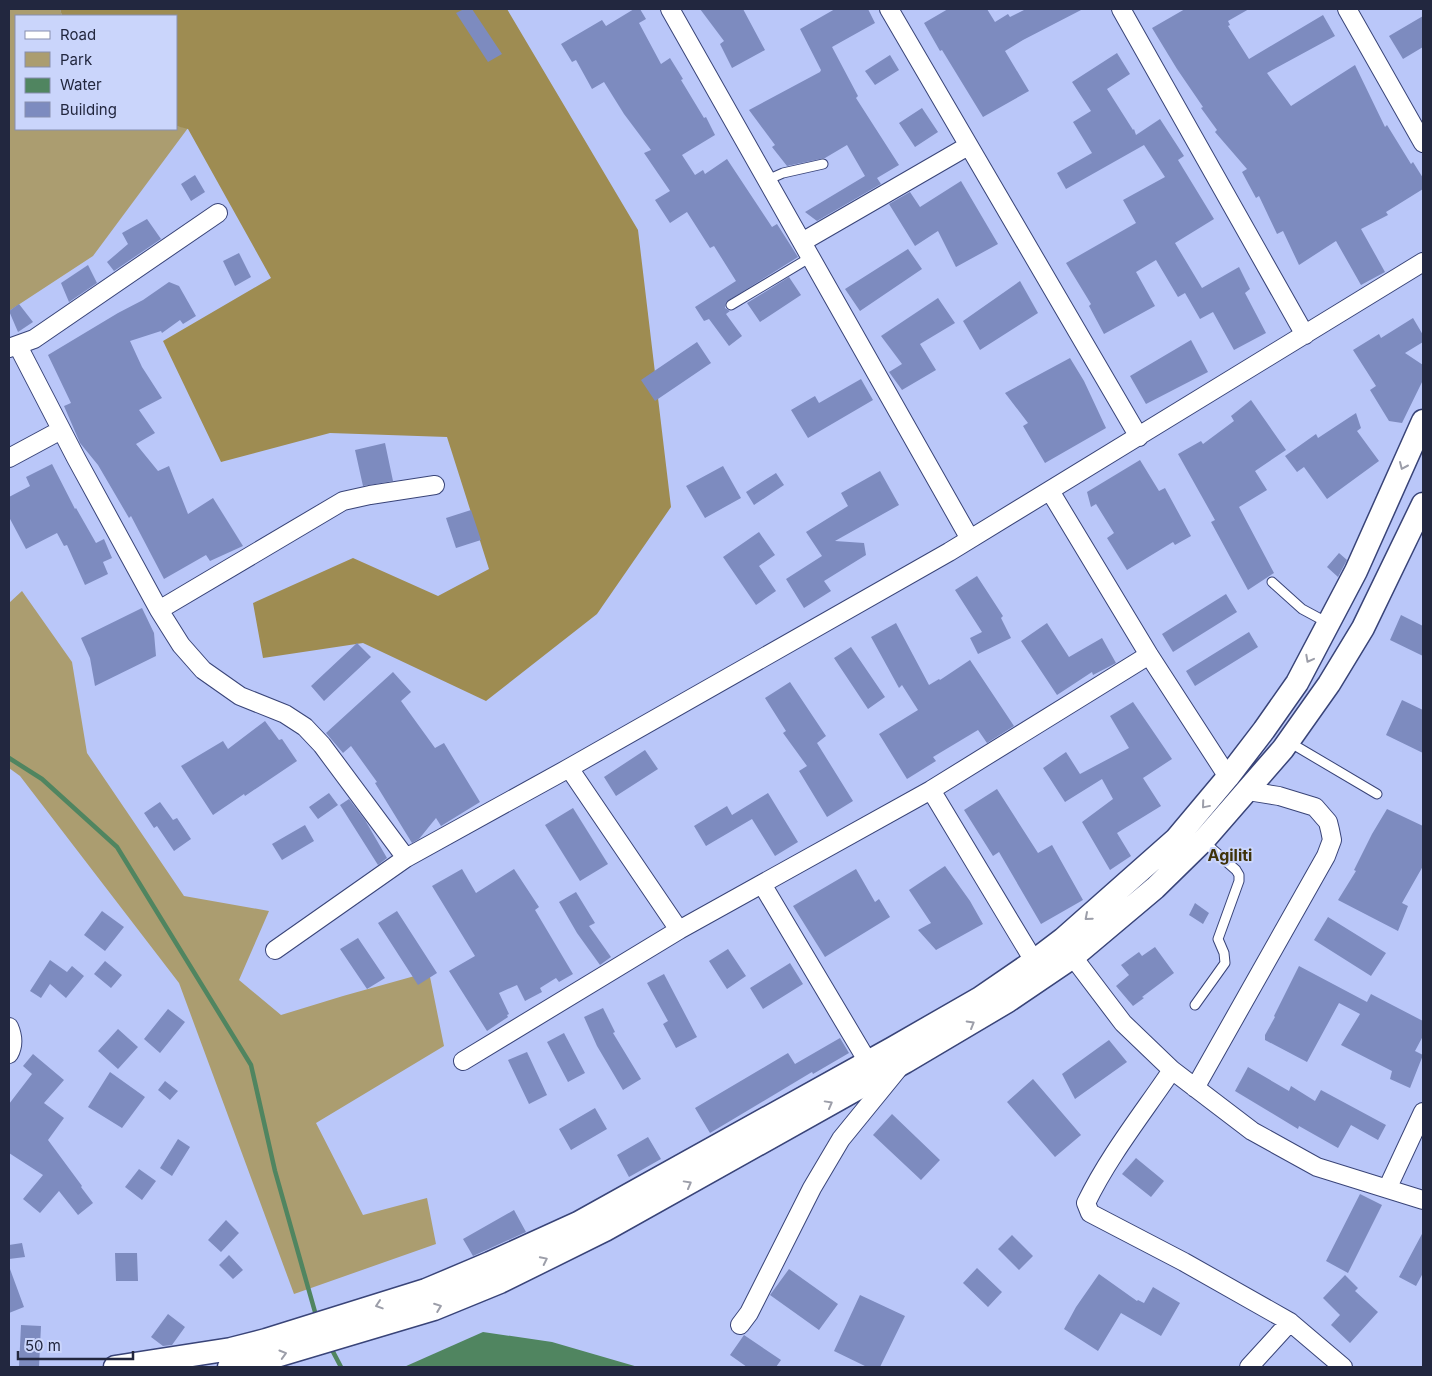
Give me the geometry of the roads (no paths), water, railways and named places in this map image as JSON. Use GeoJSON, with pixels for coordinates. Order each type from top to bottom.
{"type":"FeatureCollection","features":[{"type":"Feature","properties":{"kind":"street"},"geometry":{"type":"LineString","coordinates":[[670,9],[970,539]]}},
{"type":"Feature","properties":{"kind":"street"},"geometry":{"type":"LineString","coordinates":[[888,9],[1139,437]]}},
{"type":"Feature","properties":{"kind":"street"},"geometry":{"type":"LineString","coordinates":[[1121,9],[1305,335]]}},
{"type":"Feature","properties":{"kind":"street"},"geometry":{"type":"LineString","coordinates":[[1347,9],[1423,143]]}},
{"type":"Feature","properties":{"kind":"street"},"geometry":{"type":"LineString","coordinates":[[802,242],[968,146]]}},
{"type":"Feature","properties":{"kind":"street"},"geometry":{"type":"LineString","coordinates":[[218,213],[34,339],[13,347],[61,430],[159,610],[181,645],[203,670],[240,696],[285,714],[305,727],[322,745],[406,858]]}},
{"type":"Feature","properties":{"kind":"street"},"geometry":{"type":"LineString","coordinates":[[275,950],[406,858],[569,768],[970,539],[1423,262]]}},
{"type":"Feature","properties":{"kind":"street"},"geometry":{"type":"LineString","coordinates":[[495,1272],[578,1223],[980,998],[1063,939],[1176,839],[1228,777],[1297,683],[1356,572],[1423,421]]}},
{"type":"Feature","properties":{"kind":"street"},"geometry":{"type":"LineString","coordinates":[[9,458],[61,430]]}},
{"type":"Feature","properties":{"kind":"street"},"geometry":{"type":"LineString","coordinates":[[159,610],[344,502],[370,495],[435,485]]}},
{"type":"Feature","properties":{"kind":"street"},"geometry":{"type":"LineString","coordinates":[[1050,491],[1149,655],[1228,777]]}},
{"type":"Feature","properties":{"kind":"street"},"geometry":{"type":"LineString","coordinates":[[115,1367],[232,1361],[284,1335],[426,1290],[495,1272],[606,1230],[905,1062],[1008,1001],[1073,957],[1155,888],[1203,841],[1289,742],[1330,684],[1363,628],[1423,504]]}},
{"type":"Feature","properties":{"kind":"street"},"geometry":{"type":"LineString","coordinates":[[463,1061],[679,930],[931,790],[1149,655]]}},
{"type":"Feature","properties":{"kind":"street"},"geometry":{"type":"LineString","coordinates":[[569,768],[679,930]]}},
{"type":"Feature","properties":{"kind":"street"},"geometry":{"type":"LineString","coordinates":[[931,790],[1034,961]]}},
{"type":"Feature","properties":{"kind":"street"},"geometry":{"type":"LineString","coordinates":[[1195,1088],[1326,856],[1332,840],[1328,822],[1316,807],[1279,796],[1248,791]]}},
{"type":"Feature","properties":{"kind":"street"},"geometry":{"type":"LineString","coordinates":[[762,884],[868,1062]]}},
{"type":"Feature","properties":{"kind":"street"},"geometry":{"type":"LineString","coordinates":[[1073,957],[1123,1023],[1172,1070],[1252,1131],[1317,1167],[1423,1200]]}},
{"type":"Feature","properties":{"kind":"street"},"geometry":{"type":"LineString","coordinates":[[9,1027],[13,1036],[12,1050],[9,1054]]}},
{"type":"Feature","properties":{"kind":"street"},"geometry":{"type":"LineString","coordinates":[[740,1325],[749,1313],[812,1188],[842,1139],[905,1062]]}},
{"type":"Feature","properties":{"kind":"street"},"geometry":{"type":"LineString","coordinates":[[1172,1070],[1112,1158],[1091,1193],[1086,1204],[1090,1213],[1184,1262],[1290,1322],[1343,1367]]}},
{"type":"Feature","properties":{"kind":"street"},"geometry":{"type":"LineString","coordinates":[[1388,1188],[1423,1112]]}},
{"type":"Feature","properties":{"kind":"street"},"geometry":{"type":"LineString","coordinates":[[1249,1367],[1290,1322]]}},
{"type":"Feature","properties":{"kind":"lane"},"geometry":{"type":"LineString","coordinates":[[767,180],[783,173],[823,164]]}},
{"type":"Feature","properties":{"kind":"lane"},"geometry":{"type":"LineString","coordinates":[[731,305],[811,257]]}},
{"type":"Feature","properties":{"kind":"lane"},"geometry":{"type":"LineString","coordinates":[[1272,582],[1302,610],[1328,624]]}},
{"type":"Feature","properties":{"kind":"lane"},"geometry":{"type":"LineString","coordinates":[[1289,742],[1377,794]]}},
{"type":"Feature","properties":{"kind":"lane"},"geometry":{"type":"LineString","coordinates":[[1195,1006],[1225,963],[1224,952],[1218,939],[1239,881],[1239,875],[1236,870],[1203,841]]}},
{"type":"Feature","properties":{"kind":"water"},"geometry":{"type":"Polygon","coordinates":[[[483,1332],[552,1342],[638,1367],[404,1367],[483,1332]]]}},
{"type":"Feature","properties":{"kind":"waterway"},"geometry":{"type":"LineString","coordinates":[[9,758],[42,779],[117,847],[251,1065],[275,1171],[317,1319]]}},
{"type":"Feature","properties":{"kind":"waterway"},"geometry":{"type":"LineString","coordinates":[[330,1346],[341,1367]]}},
{"type":"Feature","properties":{"kind":"district","name":"Agiliti"},"geometry":{"type":"Point","coordinates":[1230,855]}}]}
